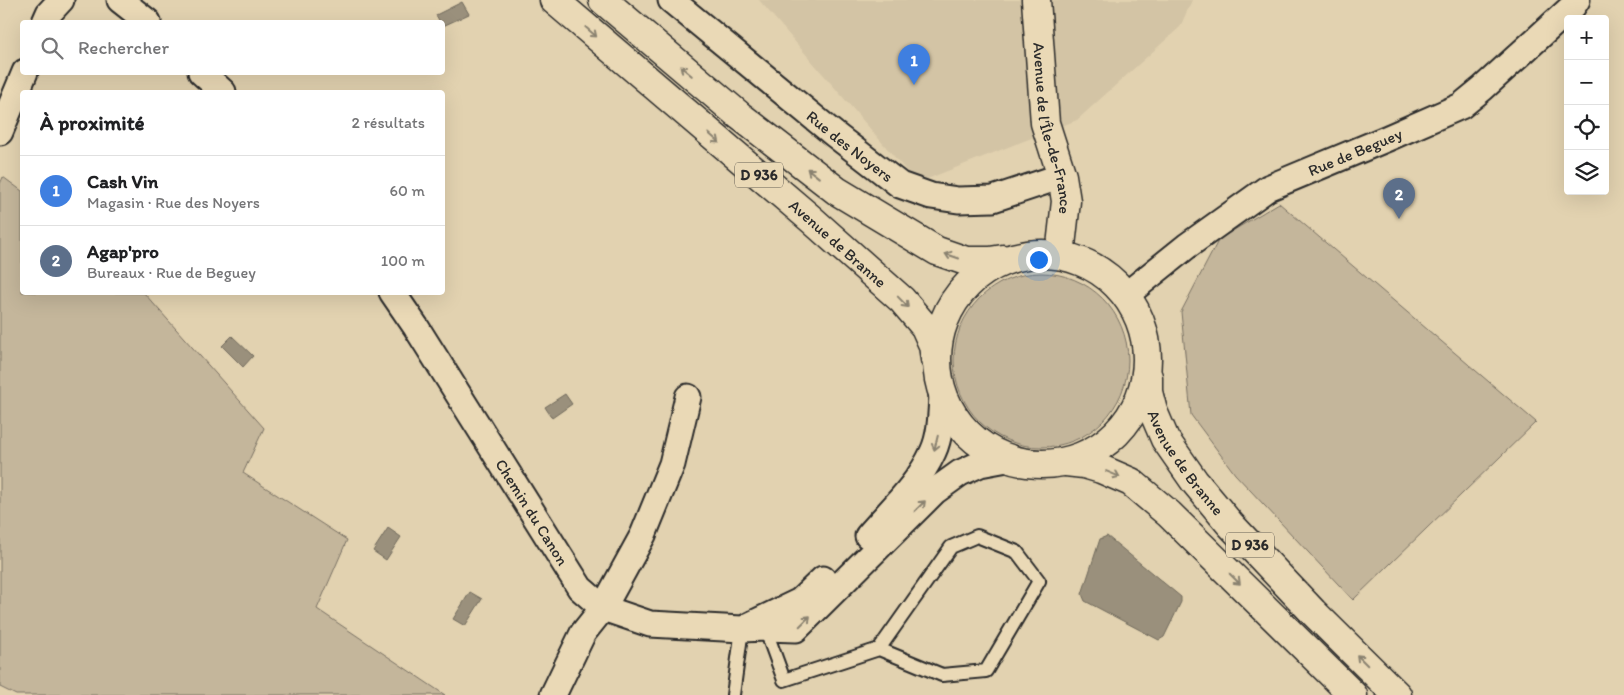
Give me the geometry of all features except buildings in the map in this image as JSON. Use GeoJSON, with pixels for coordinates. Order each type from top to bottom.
{"type":"FeatureCollection","features":[{"type":"Feature","properties":{"kind":"main road","name":"Avenue de Branne"},"geometry":{"type":"LineString","coordinates":[[554,0],[812,219],[902,300],[925,327],[933,345],[939,382]]}},
{"type":"Feature","properties":{"kind":"main road","name":"D 936"},"geometry":{"type":"LineString","coordinates":[[603,0],[740,116],[837,191],[937,251],[966,261],[990,261],[1017,257]]}},
{"type":"Feature","properties":{"kind":"main road","name":"Avenue de l'Île-de-France"},"geometry":{"type":"LineString","coordinates":[[1036,0],[1045,123],[1062,176],[1066,201],[1060,255]]}},
{"type":"Feature","properties":{"kind":"main road"},"geometry":{"type":"LineString","coordinates":[[1038,254],[1060,255],[1085,263],[1108,277],[1126,295],[1140,318],[1147,343],[1147,369],[1139,401],[1122,428],[1096,450],[1066,462],[1036,465],[1007,459],[980,444],[957,422],[939,382],[938,339],[948,310],[966,287],[989,268],[1017,257],[1038,254]]}},
{"type":"Feature","properties":{"kind":"main road","name":"Avenue de Branne"},"geometry":{"type":"LineString","coordinates":[[1147,369],[1148,392],[1152,411],[1165,439],[1195,482],[1230,524],[1397,695]]}},
{"type":"Feature","properties":{"kind":"main road","name":"D 936"},"geometry":{"type":"LineString","coordinates":[[1066,462],[1084,464],[1101,469],[1131,482],[1176,520],[1352,695]]}},
{"type":"Feature","properties":{"kind":"street"},"geometry":{"type":"LineString","coordinates":[[47,20],[49,13],[62,0]]}},
{"type":"Feature","properties":{"kind":"street"},"geometry":{"type":"LineString","coordinates":[[120,0],[145,20]]}},
{"type":"Feature","properties":{"kind":"street","name":"Rue des Noyers"},"geometry":{"type":"LineString","coordinates":[[671,0],[834,134],[900,185],[931,196],[958,200],[993,200],[1062,176]]}},
{"type":"Feature","properties":{"kind":"street","name":"Rue de Beguey"},"geometry":{"type":"LineString","coordinates":[[1126,295],[1187,246],[1268,188],[1461,106],[1573,6],[1577,0]]}},
{"type":"Feature","properties":{"kind":"street"},"geometry":{"type":"LineString","coordinates":[[0,132],[24,75]]}},
{"type":"Feature","properties":{"kind":"street"},"geometry":{"type":"LineString","coordinates":[[204,75],[221,90]]}},
{"type":"Feature","properties":{"kind":"street","name":"Chemin du Canon"},"geometry":{"type":"LineString","coordinates":[[394,295],[580,588],[603,608],[650,624],[796,629],[935,491],[960,473],[980,464],[1007,459]]}},
{"type":"Feature","properties":{"kind":"street"},"geometry":{"type":"LineString","coordinates":[[754,628],[800,601],[866,538],[917,481],[934,451],[941,421],[939,382]]}},
{"type":"Feature","properties":{"kind":"street"},"geometry":{"type":"LineString","coordinates":[[554,695],[583,633],[603,608],[643,534],[672,464],[688,397]]}},
{"type":"Feature","properties":{"kind":"lane"},"geometry":{"type":"LineString","coordinates":[[754,628],[784,680],[879,649],[952,547],[969,539],[977,536],[1017,552],[1039,581],[986,671],[942,674],[879,649]]}},
{"type":"Feature","properties":{"kind":"lane"},"geometry":{"type":"LineString","coordinates":[[732,695],[754,628]]}},
{"type":"Feature","properties":{"kind":"shaded area"},"geometry":{"type":"Polygon","coordinates":[[[759,0],[1192,0],[1180,27],[1077,120],[917,183],[759,0]]]}},
{"type":"Feature","properties":{"kind":"shaded area"},"geometry":{"type":"Polygon","coordinates":[[[462,2],[469,14],[445,25],[445,20],[439,20],[436,15],[462,2]]]}},
{"type":"Feature","properties":{"kind":"shaded area"},"geometry":{"type":"Polygon","coordinates":[[[3,177],[20,190],[20,295],[146,295],[264,428],[243,473],[347,540],[317,609],[445,695],[16,695],[0,687],[0,184],[3,177]]]}},
{"type":"Feature","properties":{"kind":"shaded area"},"geometry":{"type":"Polygon","coordinates":[[[1279,203],[1536,422],[1353,600],[1235,474],[1191,415],[1181,312],[1219,239],[1279,203]]]}},
{"type":"Feature","properties":{"kind":"shaded area"},"geometry":{"type":"Polygon","coordinates":[[[1032,273],[1050,273],[1074,279],[1089,287],[1103,298],[1114,312],[1122,327],[1127,343],[1127,377],[1122,393],[1114,408],[1103,422],[1089,433],[1066,444],[1050,447],[1032,447],[1008,441],[993,433],[979,422],[968,408],[957,385],[954,369],[954,351],[960,327],[968,312],[979,298],[993,287],[1016,276],[1032,273]]]}},
{"type":"Feature","properties":{"kind":"shaded area"},"geometry":{"type":"Polygon","coordinates":[[[232,336],[253,356],[243,367],[222,346],[232,336]]]}},
{"type":"Feature","properties":{"kind":"shaded area"},"geometry":{"type":"Polygon","coordinates":[[[565,394],[572,404],[552,418],[545,407],[565,394]]]}},
{"type":"Feature","properties":{"kind":"shaded area"},"geometry":{"type":"Polygon","coordinates":[[[388,528],[401,537],[386,560],[373,551],[388,528]]]}},
{"type":"Feature","properties":{"kind":"shaded area"},"geometry":{"type":"Polygon","coordinates":[[[1107,536],[1181,597],[1181,602],[1164,637],[1159,640],[1085,601],[1082,594],[1100,539],[1107,536]]]}},
{"type":"Feature","properties":{"kind":"shaded area"},"geometry":{"type":"Polygon","coordinates":[[[470,592],[482,599],[465,626],[453,619],[470,592]]]}},
{"type":"Feature","properties":{"kind":"place","name":"Cash Vin"},"geometry":{"type":"Point","coordinates":[914,85]}},
{"type":"Feature","properties":{"kind":"place","name":"Agap'pro"},"geometry":{"type":"Point","coordinates":[1399,219]}}]}
